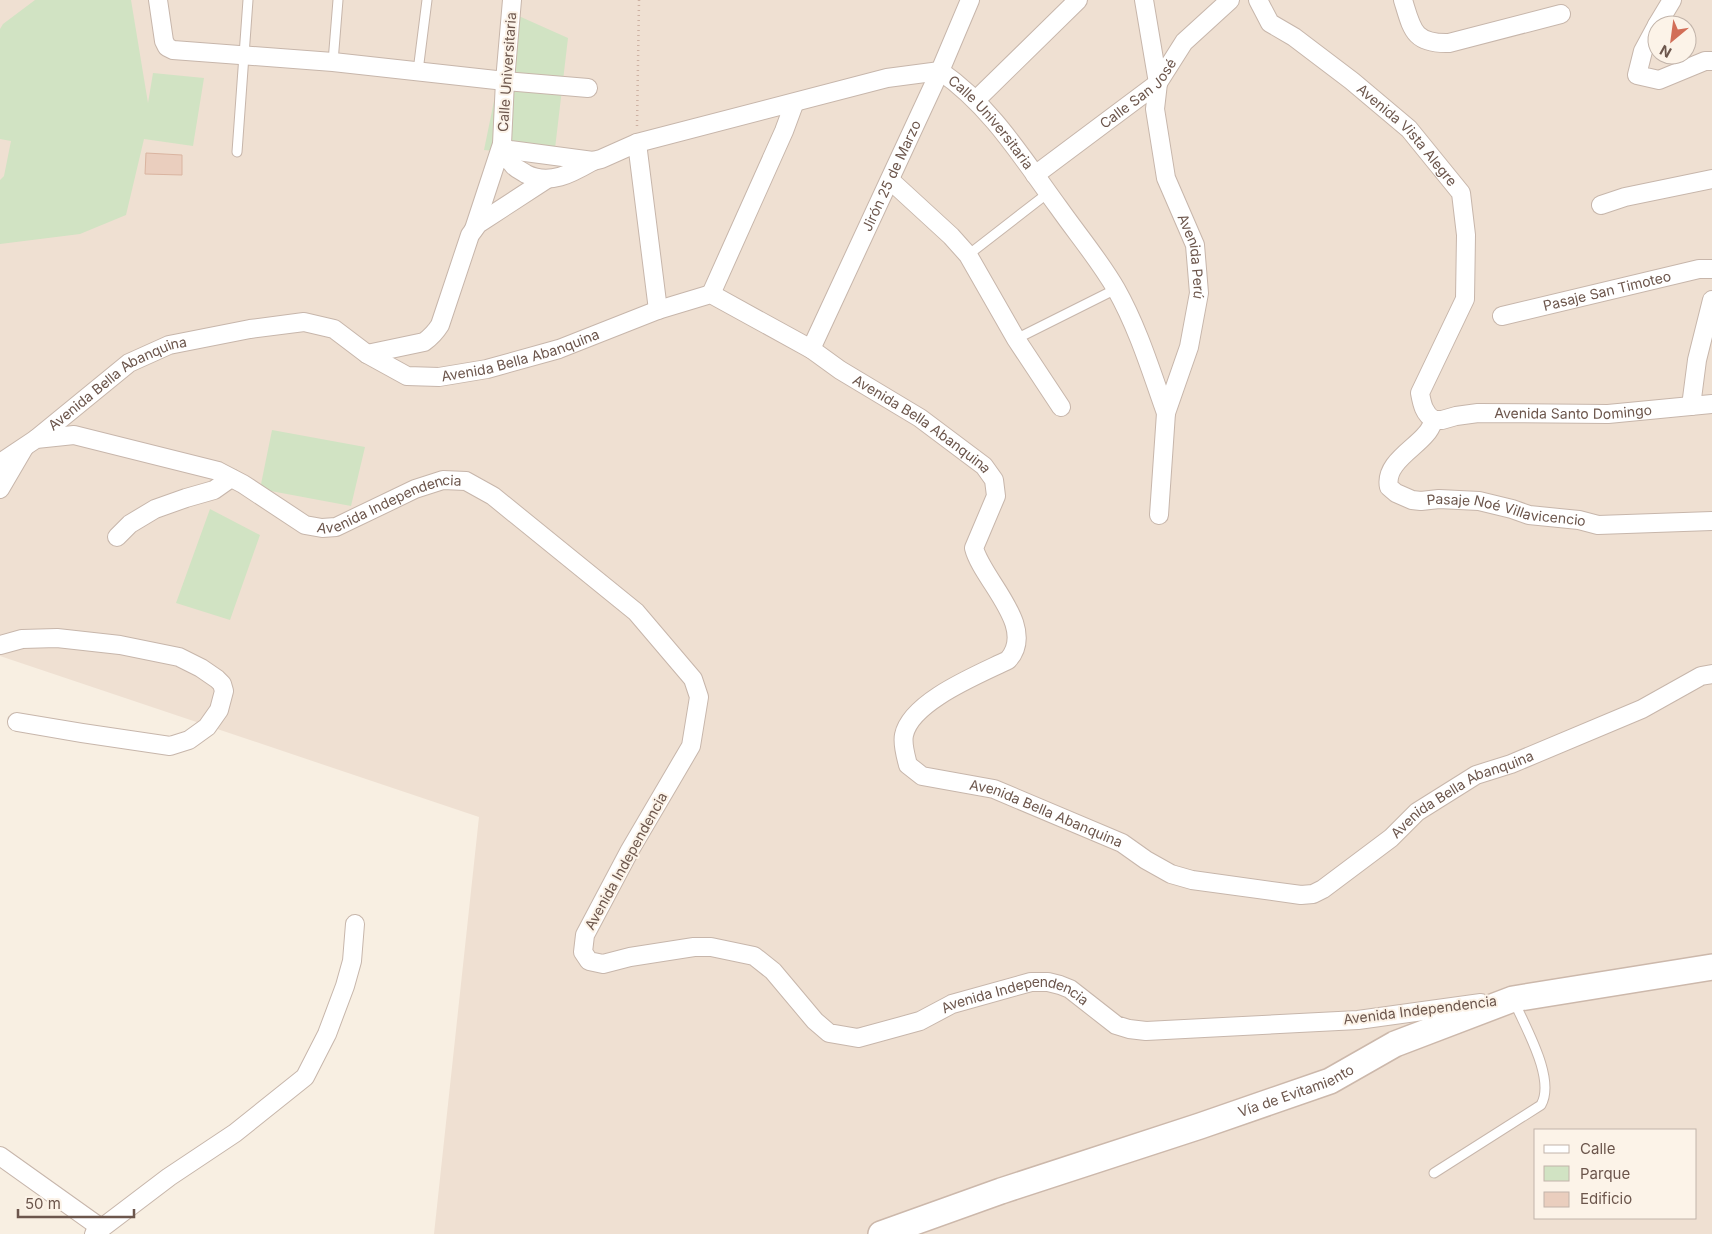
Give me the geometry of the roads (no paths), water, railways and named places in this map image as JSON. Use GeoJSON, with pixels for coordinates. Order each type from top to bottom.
{"type":"FeatureCollection","features":[{"type":"Feature","properties":{"kind":"main road","name":"Vía de Evitamiento"},"geometry":{"type":"LineString","coordinates":[[881,1234],[1001,1191],[1330,1081],[1396,1044],[1512,999],[1712,967]]}},
{"type":"Feature","properties":{"kind":"street"},"geometry":{"type":"LineString","coordinates":[[158,0],[164,41],[167,47],[173,50],[333,62],[588,88]]}},
{"type":"Feature","properties":{"kind":"street","name":"Calle Universitaria"},"geometry":{"type":"LineString","coordinates":[[474,229],[502,144],[512,0]]}},
{"type":"Feature","properties":{"kind":"street","name":"Jirón 25 de Marzo"},"geometry":{"type":"LineString","coordinates":[[811,349],[940,71],[970,0]]}},
{"type":"Feature","properties":{"kind":"street"},"geometry":{"type":"LineString","coordinates":[[976,100],[1078,0]]}},
{"type":"Feature","properties":{"kind":"street","name":"Avenida Perú"},"geometry":{"type":"LineString","coordinates":[[1144,0],[1158,83],[1155,109],[1166,178],[1196,245],[1199,293],[1189,347],[1166,413],[1160,515]]}},
{"type":"Feature","properties":{"kind":"street","name":"Calle San José"},"geometry":{"type":"LineString","coordinates":[[1035,175],[1158,83],[1184,42],[1230,0]]}},
{"type":"Feature","properties":{"kind":"street","name":"Avenida Vista Alegre"},"geometry":{"type":"LineString","coordinates":[[1258,0],[1270,23],[1294,37],[1352,81],[1409,129],[1461,193],[1466,235],[1465,299],[1420,393],[1428,416],[1434,420]]}},
{"type":"Feature","properties":{"kind":"street"},"geometry":{"type":"LineString","coordinates":[[1402,0],[1410,25],[1415,33],[1428,42],[1438,44],[1449,43],[1561,14]]}},
{"type":"Feature","properties":{"kind":"street"},"geometry":{"type":"LineString","coordinates":[[1663,15],[1672,0]]}},
{"type":"Feature","properties":{"kind":"street"},"geometry":{"type":"LineString","coordinates":[[1647,44],[1643,51],[1637,75],[1659,80],[1695,65]]}},
{"type":"Feature","properties":{"kind":"street"},"geometry":{"type":"LineString","coordinates":[[1697,64],[1705,61],[1712,61]]}},
{"type":"Feature","properties":{"kind":"street","name":"Calle Universitaria"},"geometry":{"type":"LineString","coordinates":[[502,144],[513,165],[533,177],[547,179],[560,177],[576,171],[592,161],[637,144],[887,78],[940,71],[955,81],[976,100],[1004,132],[1116,289],[1140,338],[1166,413]]}},
{"type":"Feature","properties":{"kind":"street"},"geometry":{"type":"LineString","coordinates":[[711,294],[784,131],[794,104]]}},
{"type":"Feature","properties":{"kind":"street","name":"Calle Universitaria"},"geometry":{"type":"LineString","coordinates":[[502,144],[504,148],[510,150],[592,161]]}},
{"type":"Feature","properties":{"kind":"street"},"geometry":{"type":"LineString","coordinates":[[637,144],[658,310]]}},
{"type":"Feature","properties":{"kind":"street","name":"Calle Universitaria"},"geometry":{"type":"LineString","coordinates":[[367,354],[424,342],[436,332],[470,235],[474,229],[478,224],[547,179]]}},
{"type":"Feature","properties":{"kind":"street"},"geometry":{"type":"LineString","coordinates":[[1601,205],[1625,197],[1712,179]]}},
{"type":"Feature","properties":{"kind":"street"},"geometry":{"type":"LineString","coordinates":[[890,180],[951,236],[968,255],[1016,339],[1061,407]]}},
{"type":"Feature","properties":{"kind":"street","name":"Pasaje San Timoteo"},"geometry":{"type":"LineString","coordinates":[[1502,316],[1699,269],[1712,269]]}},
{"type":"Feature","properties":{"kind":"street","name":"Avenida Bella Abanquina"},"geometry":{"type":"LineString","coordinates":[[0,463],[31,442],[129,363],[169,345],[250,329],[304,322],[334,329],[367,354],[407,376],[440,377],[487,369],[559,349],[658,310],[711,294],[811,349],[840,370],[920,418],[984,466],[994,480],[996,496],[974,548],[976,557],[1000,594],[1016,629],[1016,645],[1013,654],[1008,660],[952,688],[926,705],[912,718],[904,735],[908,765],[922,776],[994,789],[1122,843],[1146,860],[1171,874],[1192,880],[1301,895],[1313,894],[1335,881],[1390,838],[1418,812],[1476,775],[1511,764],[1642,709],[1701,676],[1712,674]]}},
{"type":"Feature","properties":{"kind":"street"},"geometry":{"type":"LineString","coordinates":[[1691,406],[1697,360],[1712,300]]}},
{"type":"Feature","properties":{"kind":"street","name":"Avenida Santo Domingo"},"geometry":{"type":"LineString","coordinates":[[1434,420],[1478,413],[1608,414],[1712,404]]}},
{"type":"Feature","properties":{"kind":"street","name":"Pasaje Noé Villavicencio"},"geometry":{"type":"LineString","coordinates":[[1434,420],[1427,433],[1392,468],[1388,480],[1389,486],[1404,497],[1421,501],[1439,498],[1479,501],[1529,515],[1579,520],[1598,525],[1712,521]]}},
{"type":"Feature","properties":{"kind":"street","name":"Avenida Independencia"},"geometry":{"type":"LineString","coordinates":[[31,442],[74,435],[218,470],[243,484],[305,525],[322,528],[336,527],[414,489],[443,480],[466,481],[493,496],[636,612],[693,679],[699,697],[691,746],[630,850],[585,935],[582,952],[589,961],[603,964],[630,957],[694,947],[711,947],[754,956],[773,972],[815,1021],[828,1033],[858,1038],[920,1021],[952,1004],[1031,982],[1048,982],[1070,989],[1116,1025],[1128,1029],[1146,1031],[1358,1020],[1512,999]]}},
{"type":"Feature","properties":{"kind":"street"},"geometry":{"type":"LineString","coordinates":[[0,489],[31,442]]}},
{"type":"Feature","properties":{"kind":"street"},"geometry":{"type":"LineString","coordinates":[[117,536],[130,524],[155,509],[214,490],[231,478]]}},
{"type":"Feature","properties":{"kind":"street"},"geometry":{"type":"LineString","coordinates":[[0,645],[22,638],[57,638],[120,645],[179,657],[201,668],[217,680],[222,684],[224,691],[218,710],[207,727],[189,740],[170,746],[82,734],[17,722]]}},
{"type":"Feature","properties":{"kind":"street"},"geometry":{"type":"LineString","coordinates":[[0,1156],[98,1231],[169,1177],[235,1133],[305,1077],[327,1034],[345,986],[352,961],[355,924]]}},
{"type":"Feature","properties":{"kind":"lane"},"geometry":{"type":"LineString","coordinates":[[237,152],[248,0]]}},
{"type":"Feature","properties":{"kind":"lane"},"geometry":{"type":"LineString","coordinates":[[333,62],[338,0]]}},
{"type":"Feature","properties":{"kind":"lane"},"geometry":{"type":"LineString","coordinates":[[418,71],[427,0]]}},
{"type":"Feature","properties":{"kind":"lane"},"geometry":{"type":"LineString","coordinates":[[968,255],[1048,193]]}},
{"type":"Feature","properties":{"kind":"lane"},"geometry":{"type":"LineString","coordinates":[[1016,339],[1116,289]]}},
{"type":"Feature","properties":{"kind":"lane"},"geometry":{"type":"LineString","coordinates":[[1434,1173],[1541,1105],[1545,1098],[1546,1090],[1543,1070],[1512,999]]}}]}
